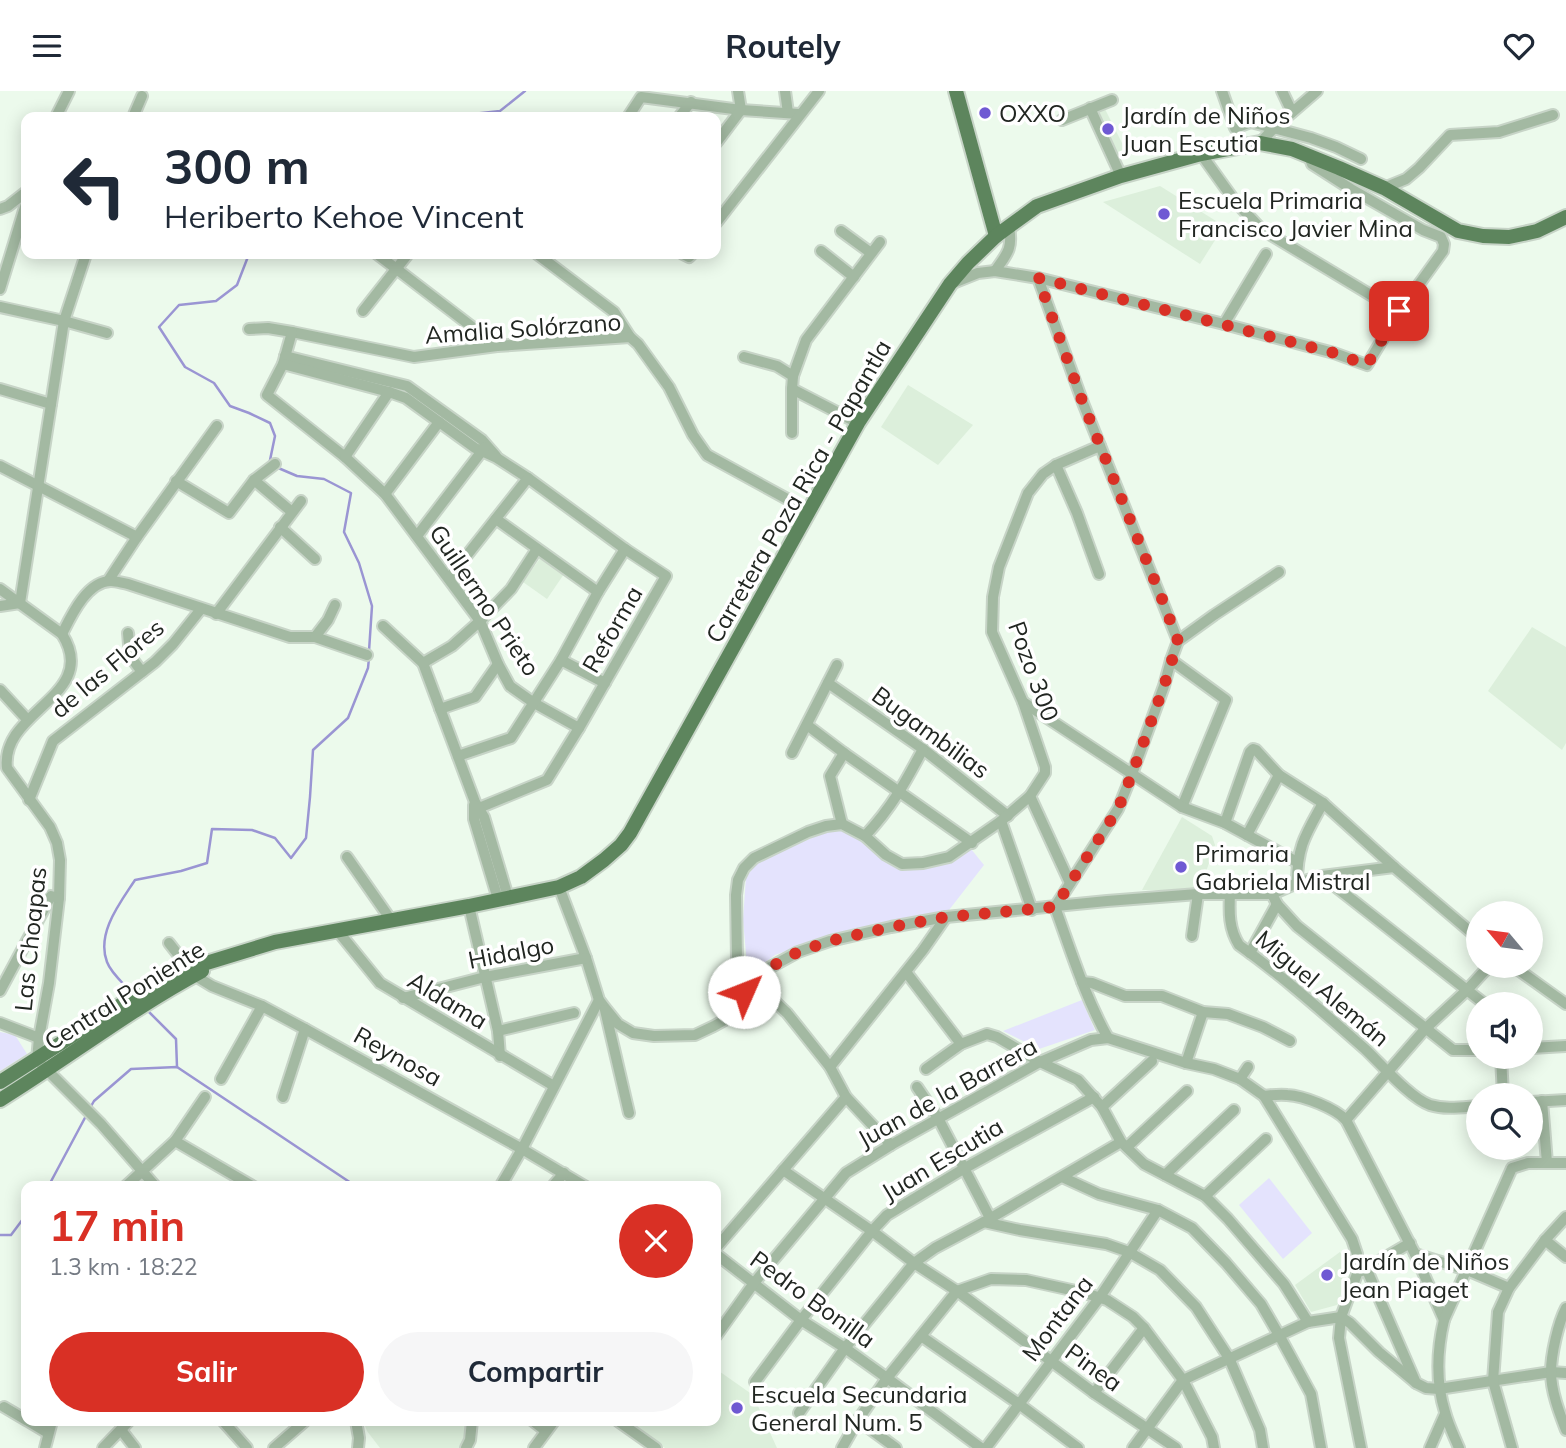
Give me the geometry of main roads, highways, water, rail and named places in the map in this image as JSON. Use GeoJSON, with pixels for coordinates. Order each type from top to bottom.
{"type":"FeatureCollection","features":[{"type":"Feature","properties":{"kind":"main road"},"geometry":{"type":"LineString","coordinates":[[956,91],[996,236]]}},
{"type":"Feature","properties":{"kind":"main road","name":"Carretera Poza Rica - Papantla"},"geometry":{"type":"LineString","coordinates":[[228,957],[275,942],[559,887],[581,877],[621,845],[858,423],[950,284],[996,236],[1037,206],[1121,176],[1201,153],[1260,143],[1293,149],[1384,188],[1458,231],[1509,237],[1536,231],[1566,217]]}},
{"type":"Feature","properties":{"kind":"main road","name":"Central Poniente"},"geometry":{"type":"LineString","coordinates":[[0,1100],[43,1065],[160,988],[228,957]]}},
{"type":"Feature","properties":{"kind":"main road","name":"Central Poniente"},"geometry":{"type":"LineString","coordinates":[[0,1082],[43,1065]]}},
{"type":"Feature","properties":{"kind":"waterway"},"geometry":{"type":"LineString","coordinates":[[491,112],[500,111],[525,91]]}},
{"type":"Feature","properties":{"kind":"waterway"},"geometry":{"type":"LineString","coordinates":[[247,259],[237,285],[216,301],[179,305],[159,327],[185,367],[214,383],[230,406],[270,423],[275,436],[269,465]]}},
{"type":"Feature","properties":{"kind":"waterway"},"geometry":{"type":"LineString","coordinates":[[276,467],[297,476],[324,479],[351,493],[344,532],[359,563],[372,606],[369,651]]}},
{"type":"Feature","properties":{"kind":"waterway"},"geometry":{"type":"LineString","coordinates":[[131,992],[114,974],[104,951],[111,919],[135,880],[207,863],[212,829],[252,830],[275,838],[291,858],[306,838],[313,750],[348,718],[368,668],[369,658]]}},
{"type":"Feature","properties":{"kind":"waterway"},"geometry":{"type":"LineString","coordinates":[[147,1010],[176,1039],[177,1067]]}},
{"type":"Feature","properties":{"kind":"waterway"},"geometry":{"type":"LineString","coordinates":[[90,1108],[94,1101],[131,1069],[177,1067],[348,1181]]}},
{"type":"Feature","properties":{"kind":"waterway"},"geometry":{"type":"LineString","coordinates":[[51,1181],[87,1114]]}},
{"type":"Feature","properties":{"kind":"waterway"},"geometry":{"type":"LineString","coordinates":[[0,1235],[11,1235],[21,1222]]}},
{"type":"Feature","properties":{"kind":"place","name":"OXXO"},"geometry":{"type":"Point","coordinates":[985,113]}},
{"type":"Feature","properties":{"kind":"place","name":"Jardín de Niños Juan Escutia"},"geometry":{"type":"Point","coordinates":[1108,129]}},
{"type":"Feature","properties":{"kind":"place","name":"Escuela Primaria Francisco Javier Mina"},"geometry":{"type":"Point","coordinates":[1164,214]}},
{"type":"Feature","properties":{"kind":"place","name":"Primaria Gabriela Mistral"},"geometry":{"type":"Point","coordinates":[1181,867]}},
{"type":"Feature","properties":{"kind":"place","name":"Jardín de Niños Jean Piaget"},"geometry":{"type":"Point","coordinates":[1327,1275]}},
{"type":"Feature","properties":{"kind":"place","name":"Escuela Secundaria General Num. 5"},"geometry":{"type":"Point","coordinates":[737,1408]}}]}
